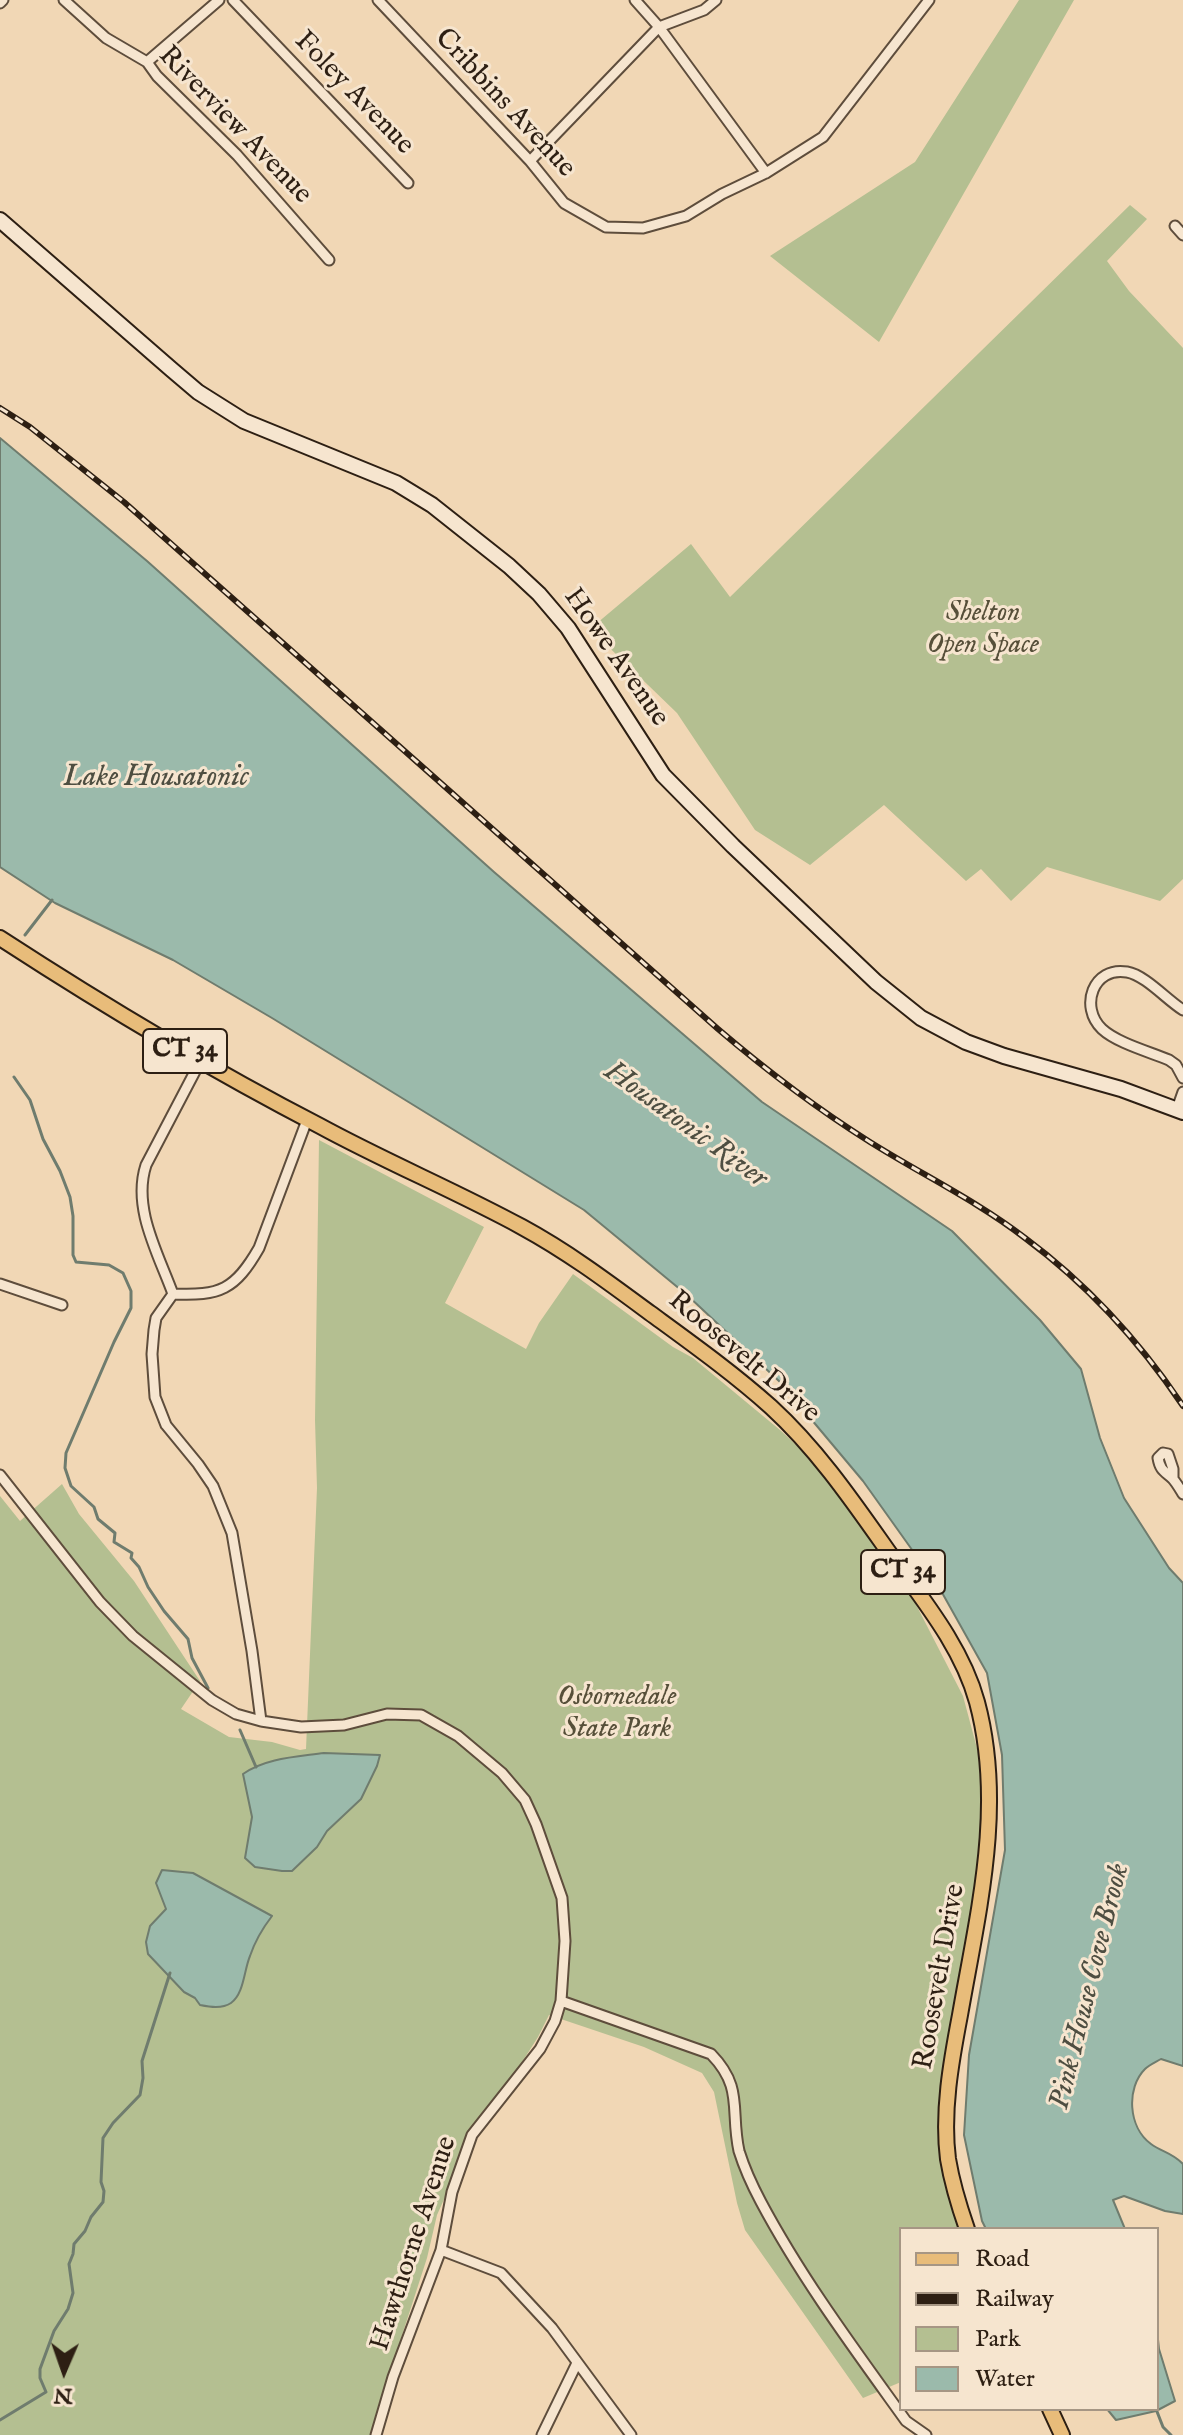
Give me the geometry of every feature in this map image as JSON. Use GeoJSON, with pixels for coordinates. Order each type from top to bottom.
{"type":"FeatureCollection","features":[{"type":"Feature","properties":{"kind":"main road","name":"Howe Avenue"},"geometry":{"type":"LineString","coordinates":[[0,220],[171,369],[223,409],[256,426],[396,483],[432,505],[509,566],[539,594],[568,628],[663,775],[876,982],[910,1010],[945,1032],[1004,1056],[1121,1089],[1180,1110]]}},
{"type":"Feature","properties":{"kind":"main road","name":"Roosevelt Drive"},"geometry":{"type":"LineString","coordinates":[[0,938],[201,1060],[307,1120],[521,1226],[575,1258],[709,1356],[772,1408],[815,1453],[937,1619],[959,1658],[976,1700],[986,1750],[990,1812],[986,1870],[954,2047],[947,2104],[948,2157],[966,2227]]}},
{"type":"Feature","properties":{"kind":"main road"},"geometry":{"type":"LineString","coordinates":[[1051,2411],[1062,2435]]}},
{"type":"Feature","properties":{"kind":"street","name":"Riverview Avenue"},"geometry":{"type":"LineString","coordinates":[[64,0],[106,38],[147,62],[157,76],[237,155],[329,260]]}},
{"type":"Feature","properties":{"kind":"street"},"geometry":{"type":"LineString","coordinates":[[147,62],[219,0]]}},
{"type":"Feature","properties":{"kind":"street","name":"Foley Avenue"},"geometry":{"type":"LineString","coordinates":[[233,0],[408,183]]}},
{"type":"Feature","properties":{"kind":"street","name":"Cribbins Avenue"},"geometry":{"type":"LineString","coordinates":[[378,0],[530,161],[564,203],[606,227],[643,228],[686,216],[766,173]]}},
{"type":"Feature","properties":{"kind":"street"},"geometry":{"type":"LineString","coordinates":[[635,0],[659,27],[766,173],[823,137],[929,0]]}},
{"type":"Feature","properties":{"kind":"street"},"geometry":{"type":"LineString","coordinates":[[530,161],[659,27],[704,10],[716,0]]}},
{"type":"Feature","properties":{"kind":"street"},"geometry":{"type":"LineString","coordinates":[[1175,226],[1183,235]]}},
{"type":"Feature","properties":{"kind":"street"},"geometry":{"type":"LineString","coordinates":[[1183,1010],[1138,976],[1126,972],[1103,976],[1096,981],[1092,991],[1093,1017],[1099,1026],[1108,1034],[1169,1060],[1176,1065],[1183,1078]]}},
{"type":"Feature","properties":{"kind":"street"},"geometry":{"type":"LineString","coordinates":[[173,1294],[142,1206],[140,1188],[146,1165],[201,1060]]}},
{"type":"Feature","properties":{"kind":"street"},"geometry":{"type":"LineString","coordinates":[[1180,1110],[1183,1092]]}},
{"type":"Feature","properties":{"kind":"street"},"geometry":{"type":"LineString","coordinates":[[173,1294],[221,1291],[252,1262],[307,1120]]}},
{"type":"Feature","properties":{"kind":"street"},"geometry":{"type":"LineString","coordinates":[[0,1284],[62,1305]]}},
{"type":"Feature","properties":{"kind":"street"},"geometry":{"type":"LineString","coordinates":[[173,1294],[156,1318],[152,1354],[155,1397],[166,1425],[213,1486],[232,1533],[261,1721]]}},
{"type":"Feature","properties":{"kind":"street","name":"Hawthorne Avenue"},"geometry":{"type":"LineString","coordinates":[[0,1475],[100,1602],[133,1636],[212,1700],[236,1714],[261,1721],[324,1728],[387,1714],[421,1715],[458,1736],[502,1773],[525,1800],[545,1847],[562,1898],[565,1941],[561,2001],[555,2021],[540,2049],[472,2135],[452,2192],[441,2250],[393,2377],[376,2435]]}},
{"type":"Feature","properties":{"kind":"street"},"geometry":{"type":"LineString","coordinates":[[1173,1478],[1183,1494]]}},
{"type":"Feature","properties":{"kind":"street"},"geometry":{"type":"LineString","coordinates":[[561,2001],[711,2054],[724,2068],[732,2086],[740,2151],[759,2200],[811,2287],[897,2409],[906,2421],[926,2435]]}},
{"type":"Feature","properties":{"kind":"street"},"geometry":{"type":"LineString","coordinates":[[441,2250],[501,2273],[552,2328],[631,2435]]}},
{"type":"Feature","properties":{"kind":"street"},"geometry":{"type":"LineString","coordinates":[[542,2435],[577,2363]]}},
{"type":"Feature","properties":{"kind":"green space"},"geometry":{"type":"Polygon","coordinates":[[[1019,0],[1074,0],[879,342],[770,256],[915,162],[1019,0]]]}},
{"type":"Feature","properties":{"kind":"green space","name":"Shelton Open Space"},"geometry":{"type":"Polygon","coordinates":[[[1130,205],[1147,219],[1107,261],[1129,291],[1183,348],[1183,879],[1160,901],[1047,867],[1011,901],[981,869],[966,881],[884,805],[810,865],[755,830],[677,713],[590,629],[691,544],[730,597],[1130,205]]]}},
{"type":"Feature","properties":{"kind":"green space","name":"Osbornedale State Park"},"geometry":{"type":"Polygon","coordinates":[[[319,1140],[484,1227],[445,1303],[526,1349],[539,1323],[573,1274],[673,1347],[693,1358],[808,1456],[908,1589],[963,1696],[982,1767],[986,1823],[948,2115],[962,2227],[899,2227],[899,2383],[863,2398],[745,2230],[714,2092],[702,2073],[644,2047],[549,2015],[466,2150],[437,2215],[427,2258],[373,2435],[0,2435],[0,1496],[20,1521],[62,1484],[79,1514],[134,1581],[200,1681],[181,1709],[229,1737],[306,1749],[317,1488],[319,1140]]]}},
{"type":"Feature","properties":{"kind":"water","name":"Lake Housatonic"},"geometry":{"type":"Polygon","coordinates":[[[0,438],[147,561],[494,872],[762,1102],[952,1231],[1040,1320],[1081,1369],[1100,1438],[1124,1498],[1169,1568],[1183,1583],[1183,2066],[1161,2059],[1147,2068],[1135,2086],[1132,2107],[1143,2137],[1183,2164],[1183,2214],[1124,2196],[1113,2200],[1124,2227],[985,2227],[982,2221],[964,2135],[969,2055],[1005,1850],[1002,1755],[987,1673],[940,1589],[863,1481],[780,1382],[687,1295],[584,1210],[272,1018],[173,960],[55,903],[0,867],[0,438]]]}},
{"type":"Feature","properties":{"kind":"water"},"geometry":{"type":"Polygon","coordinates":[[[324,1753],[380,1755],[361,1799],[327,1831],[317,1847],[292,1871],[255,1867],[245,1858],[252,1817],[243,1774],[271,1761],[324,1753]]]}},
{"type":"Feature","properties":{"kind":"water"},"geometry":{"type":"Polygon","coordinates":[[[162,1870],[193,1873],[272,1916],[254,1945],[239,1994],[227,2005],[200,2005],[148,1954],[146,1942],[150,1926],[166,1909],[156,1883],[162,1870]]]}},
{"type":"Feature","properties":{"kind":"water"},"geometry":{"type":"Polygon","coordinates":[[[1159,2349],[1175,2401],[1159,2409],[1159,2349]]]}},
{"type":"Feature","properties":{"kind":"water"},"geometry":{"type":"Polygon","coordinates":[[[1109,2411],[1156,2411],[1116,2420],[1109,2411]]]}},
{"type":"Feature","properties":{"kind":"waterway"},"geometry":{"type":"LineString","coordinates":[[25,935],[52,900]]}},
{"type":"Feature","properties":{"kind":"waterway"},"geometry":{"type":"LineString","coordinates":[[14,1077],[30,1100],[43,1139],[70,1197],[76,1262],[109,1265],[123,1273],[131,1291],[131,1308],[66,1453],[65,1468],[71,1486],[94,1507],[98,1519],[115,1533],[114,1542],[132,1553],[131,1558],[148,1587],[188,1639],[192,1658],[208,1688]]}},
{"type":"Feature","properties":{"kind":"waterway"},"geometry":{"type":"LineString","coordinates":[[240,1730],[256,1767]]}},
{"type":"Feature","properties":{"kind":"waterway"},"geometry":{"type":"LineString","coordinates":[[0,2420],[46,2392],[40,2369],[73,2293],[69,2264],[74,2244],[103,2202],[103,2138],[140,2095],[142,2061],[170,1973]]}},
{"type":"Feature","properties":{"kind":"waterway","name":"Pink House Cove Brook"},"geometry":{"type":"LineString","coordinates":[[1157,2411],[1163,2427],[1171,2435]]}},
{"type":"Feature","properties":{"kind":"railway"},"geometry":{"type":"LineString","coordinates":[[0,408],[30,427],[124,502],[754,1059],[850,1129],[988,1212],[1048,1256],[1111,1315],[1149,1359],[1183,1406]]}},
{"type":"Feature","properties":{"kind":"water label","name":"Housatonic River"},"geometry":{"type":"Point","coordinates":[685,1126]}}]}
